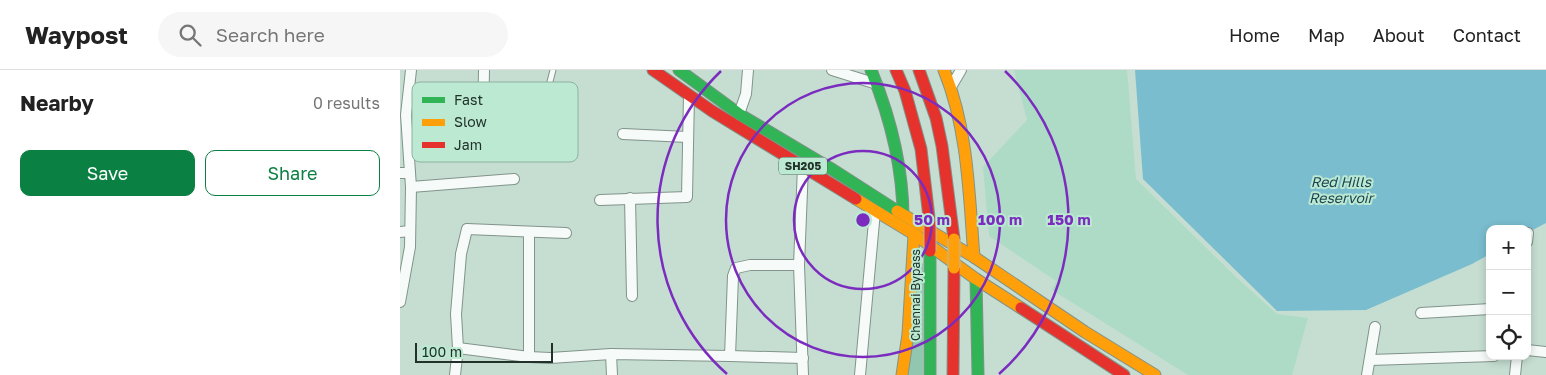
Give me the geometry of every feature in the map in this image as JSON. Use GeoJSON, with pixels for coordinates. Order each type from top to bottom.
{"type":"FeatureCollection","features":[{"type":"Feature","properties":{"kind":"main road","name":"SH205"},"geometry":{"type":"LineString","coordinates":[[653,70],[823,180],[914,235],[1124,375]]}},
{"type":"Feature","properties":{"kind":"main road"},"geometry":{"type":"LineString","coordinates":[[679,70],[739,114],[974,257],[1085,332],[1155,375]]}},
{"type":"Feature","properties":{"kind":"main road"},"geometry":{"type":"LineString","coordinates":[[870,70],[876,84],[900,165],[904,216],[902,228]]}},
{"type":"Feature","properties":{"kind":"main road","name":"Chennai Bypass"},"geometry":{"type":"LineString","coordinates":[[896,70],[905,91],[922,149],[930,226],[930,375]]}},
{"type":"Feature","properties":{"kind":"main road"},"geometry":{"type":"LineString","coordinates":[[944,70],[952,87],[967,160],[974,257]]}},
{"type":"Feature","properties":{"kind":"main road"},"geometry":{"type":"LineString","coordinates":[[920,74],[936,118],[942,146],[954,234],[953,375]]}},
{"type":"Feature","properties":{"kind":"main road"},"geometry":{"type":"LineString","coordinates":[[902,375],[908,334],[914,235]]}},
{"type":"Feature","properties":{"kind":"main road"},"geometry":{"type":"LineString","coordinates":[[976,278],[978,375]]}},
{"type":"Feature","properties":{"kind":"street"},"geometry":{"type":"LineString","coordinates":[[400,302],[402,282],[410,247],[405,231],[412,187],[405,173],[403,116],[411,70]]}},
{"type":"Feature","properties":{"kind":"street"},"geometry":{"type":"LineString","coordinates":[[739,114],[746,94],[748,70]]}},
{"type":"Feature","properties":{"kind":"street"},"geometry":{"type":"LineString","coordinates":[[832,70],[876,84]]}},
{"type":"Feature","properties":{"kind":"street"},"geometry":{"type":"LineString","coordinates":[[952,87],[961,70]]}},
{"type":"Feature","properties":{"kind":"street"},"geometry":{"type":"LineString","coordinates":[[600,200],[687,197],[689,95]]}},
{"type":"Feature","properties":{"kind":"street"},"geometry":{"type":"LineString","coordinates":[[622,134],[688,137]]}},
{"type":"Feature","properties":{"kind":"street"},"geometry":{"type":"LineString","coordinates":[[803,166],[799,265],[803,375]]}},
{"type":"Feature","properties":{"kind":"street"},"geometry":{"type":"LineString","coordinates":[[412,187],[514,179]]}},
{"type":"Feature","properties":{"kind":"street"},"geometry":{"type":"LineString","coordinates":[[630,198],[632,296]]}},
{"type":"Feature","properties":{"kind":"street"},"geometry":{"type":"LineString","coordinates":[[860,375],[875,211]]}},
{"type":"Feature","properties":{"kind":"street"},"geometry":{"type":"LineString","coordinates":[[455,375],[458,348],[456,314],[461,254],[467,229],[566,233]]}},
{"type":"Feature","properties":{"kind":"street"},"geometry":{"type":"LineString","coordinates":[[528,357],[529,232]]}},
{"type":"Feature","properties":{"kind":"street"},"geometry":{"type":"LineString","coordinates":[[730,356],[736,268],[750,265],[799,265]]}},
{"type":"Feature","properties":{"kind":"street"},"geometry":{"type":"LineString","coordinates":[[1421,313],[1486,309]]}},
{"type":"Feature","properties":{"kind":"street"},"geometry":{"type":"LineString","coordinates":[[1367,375],[1375,327]]}},
{"type":"Feature","properties":{"kind":"street"},"geometry":{"type":"LineString","coordinates":[[458,348],[550,358],[611,354],[803,358]]}},
{"type":"Feature","properties":{"kind":"street"},"geometry":{"type":"LineString","coordinates":[[1531,350],[1546,352]]}},
{"type":"Feature","properties":{"kind":"street"},"geometry":{"type":"LineString","coordinates":[[611,354],[612,375]]}},
{"type":"Feature","properties":{"kind":"street"},"geometry":{"type":"LineString","coordinates":[[1370,360],[1486,356]]}},
{"type":"Feature","properties":{"kind":"street"},"geometry":{"type":"LineString","coordinates":[[1515,375],[1516,360]]}},
{"type":"Feature","properties":{"kind":"green space"},"geometry":{"type":"Polygon","coordinates":[[[1014,70],[1127,70],[1136,179],[1236,277],[1277,314],[1308,318],[1292,375],[1188,375],[1052,290],[1056,281],[989,236],[983,167],[1027,120],[1014,70]]]}},
{"type":"Feature","properties":{"kind":"green space"},"geometry":{"type":"Polygon","coordinates":[[[923,263],[923,375],[908,375],[917,268],[923,263]]]}},
{"type":"Feature","properties":{"kind":"water","name":"Red Hills Reservoir"},"geometry":{"type":"Polygon","coordinates":[[[1135,70],[1546,70],[1546,223],[1531,231],[1531,225],[1486,225],[1486,256],[1366,310],[1277,311],[1143,179],[1135,70]]]}},
{"type":"Feature","properties":{"kind":"traffic: fast"},"geometry":{"type":"LineString","coordinates":[[679,70],[739,114],[830,168],[897,211]]}},
{"type":"Feature","properties":{"kind":"traffic: fast"},"geometry":{"type":"LineString","coordinates":[[871,70],[885,107],[899,165],[903,224]]}},
{"type":"Feature","properties":{"kind":"traffic: fast"},"geometry":{"type":"LineString","coordinates":[[930,251],[930,375]]}},
{"type":"Feature","properties":{"kind":"traffic: fast"},"geometry":{"type":"LineString","coordinates":[[976,279],[978,375]]}},
{"type":"Feature","properties":{"kind":"traffic: slow"},"geometry":{"type":"LineString","coordinates":[[944,70],[952,92],[963,138],[969,186],[974,257]]}},
{"type":"Feature","properties":{"kind":"traffic: slow"},"geometry":{"type":"LineString","coordinates":[[856,199],[917,236],[976,279],[1021,308]]}},
{"type":"Feature","properties":{"kind":"traffic: slow"},"geometry":{"type":"LineString","coordinates":[[897,211],[974,257],[1085,332],[1155,375]]}},
{"type":"Feature","properties":{"kind":"traffic: slow"},"geometry":{"type":"LineString","coordinates":[[902,375],[908,334],[914,235]]}},
{"type":"Feature","properties":{"kind":"traffic: slow"},"geometry":{"type":"LineString","coordinates":[[954,239],[954,268]]}},
{"type":"Feature","properties":{"kind":"traffic: jam"},"geometry":{"type":"LineString","coordinates":[[653,70],[712,111],[856,199]]}},
{"type":"Feature","properties":{"kind":"traffic: jam"},"geometry":{"type":"LineString","coordinates":[[896,70],[905,91],[921,149],[930,226]]}},
{"type":"Feature","properties":{"kind":"traffic: jam"},"geometry":{"type":"LineString","coordinates":[[919,70],[936,118],[942,146],[954,239]]}},
{"type":"Feature","properties":{"kind":"traffic: jam"},"geometry":{"type":"LineString","coordinates":[[930,226],[930,251]]}},
{"type":"Feature","properties":{"kind":"traffic: jam"},"geometry":{"type":"LineString","coordinates":[[953,375],[954,268]]}},
{"type":"Feature","properties":{"kind":"traffic: jam"},"geometry":{"type":"LineString","coordinates":[[1021,308],[1124,375]]}}]}
